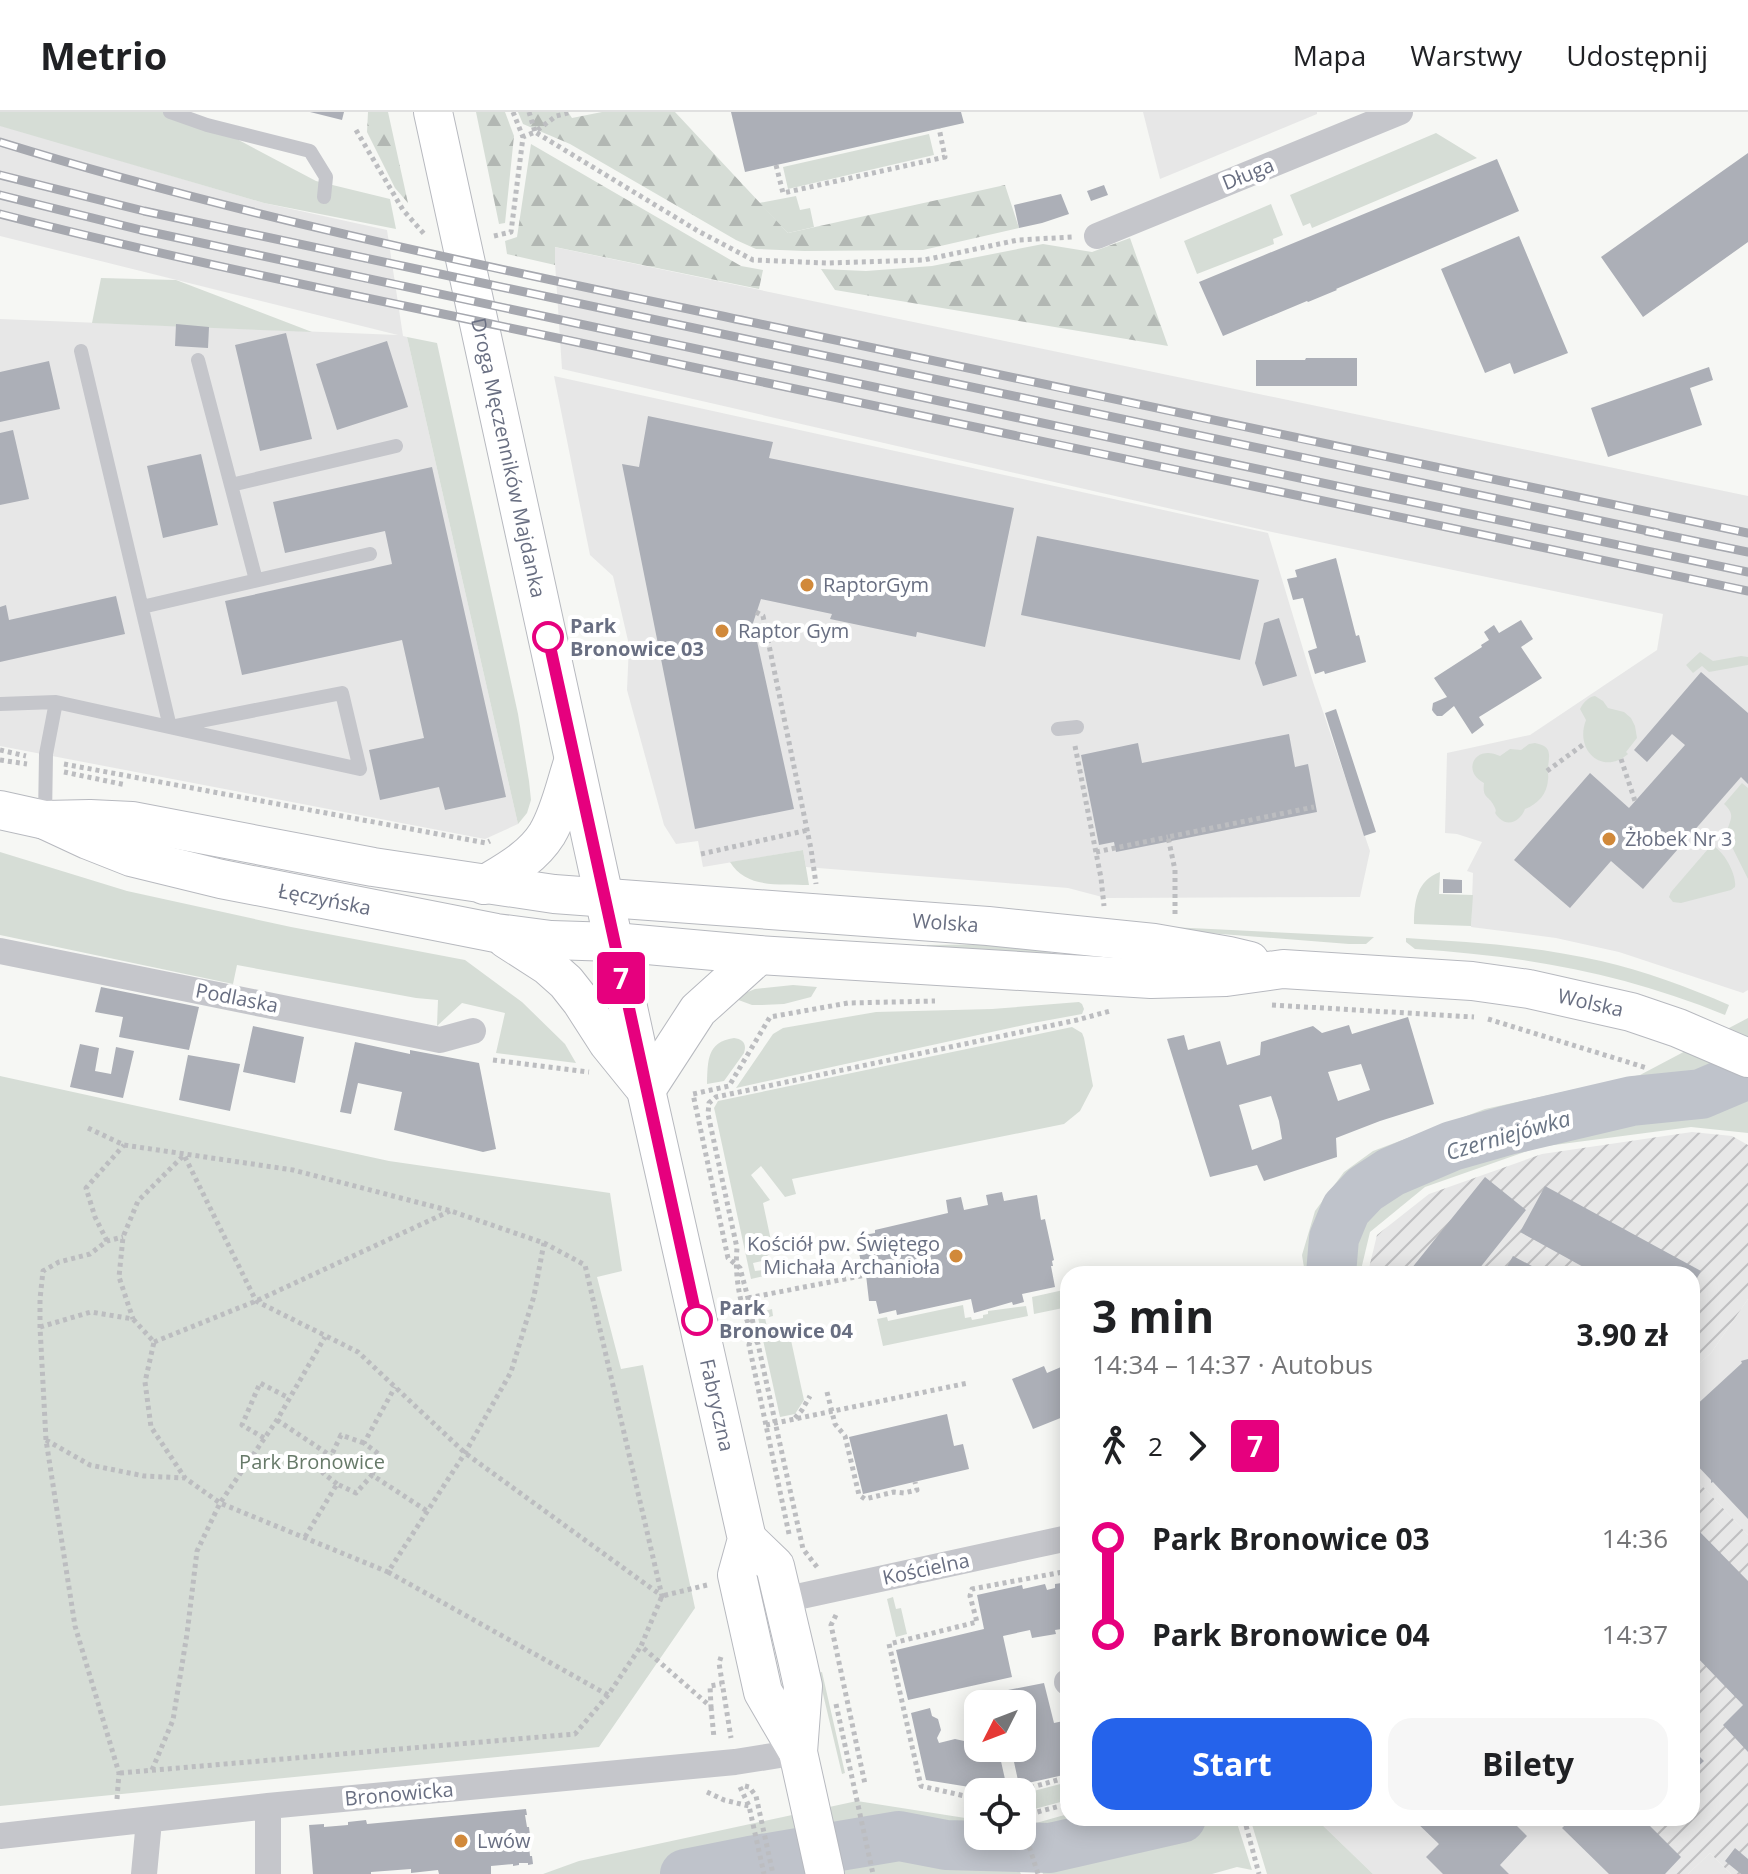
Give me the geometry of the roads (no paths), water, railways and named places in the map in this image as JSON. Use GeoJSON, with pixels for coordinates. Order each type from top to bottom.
{"type":"FeatureCollection","features":[{"type":"Feature","properties":{"kind":"street","name":"Droga Męczenników Majdanka"},"geometry":{"type":"LineString","coordinates":[[433,112],[604,896]]}},
{"type":"Feature","properties":{"kind":"street","name":"Długa"},"geometry":{"type":"LineString","coordinates":[[1097,236],[1400,112]]}},
{"type":"Feature","properties":{"kind":"street"},"geometry":{"type":"LineString","coordinates":[[484,885],[523,860],[547,834],[574,760]]}},
{"type":"Feature","properties":{"kind":"street","name":"Łęczyńska"},"geometry":{"type":"LineString","coordinates":[[0,810],[45,820],[131,857],[221,879],[496,933],[551,940],[614,942]]}},
{"type":"Feature","properties":{"kind":"street","name":"Łęczyńska"},"geometry":{"type":"LineString","coordinates":[[45,820],[132,821],[484,885],[554,894],[604,896]]}},
{"type":"Feature","properties":{"kind":"street","name":"Wolska"},"geometry":{"type":"LineString","coordinates":[[604,896],[988,926],[1097,926],[1154,943],[1283,969],[1472,981],[1529,989],[1631,1012],[1748,1058]]}},
{"type":"Feature","properties":{"kind":"street","name":"Fabryczna"},"geometry":{"type":"LineString","coordinates":[[604,896],[747,1539],[737,1575],[763,1692],[798,1752],[825,1874]]}},
{"type":"Feature","properties":{"kind":"street"},"geometry":{"type":"LineString","coordinates":[[1087,976],[1097,926]]}},
{"type":"Feature","properties":{"kind":"street"},"geometry":{"type":"LineString","coordinates":[[496,933],[548,966],[566,982],[608,1043],[646,1090],[698,1010],[759,955]]}},
{"type":"Feature","properties":{"kind":"street","name":"Wolska"},"geometry":{"type":"LineString","coordinates":[[614,942],[759,955],[1087,976],[1226,977],[1283,969]]}},
{"type":"Feature","properties":{"kind":"street","name":"Podlaska"},"geometry":{"type":"LineString","coordinates":[[0,951],[440,1040],[473,1031]]}},
{"type":"Feature","properties":{"kind":"street","name":"Fabryczna"},"geometry":{"type":"LineString","coordinates":[[747,1539],[775,1566],[803,1686],[798,1752]]}},
{"type":"Feature","properties":{"kind":"street","name":"Kościelna"},"geometry":{"type":"LineString","coordinates":[[783,1600],[828,1581],[1060,1539]]}},
{"type":"Feature","properties":{"kind":"street","name":"Bronowicka"},"geometry":{"type":"LineString","coordinates":[[0,1836],[268,1806],[735,1762],[798,1752]]}},
{"type":"Feature","properties":{"kind":"street"},"geometry":{"type":"LineString","coordinates":[[268,1806],[268,1874]]}},
{"type":"Feature","properties":{"kind":"street"},"geometry":{"type":"LineString","coordinates":[[144,1874],[149,1821]]}},
{"type":"Feature","properties":{"kind":"lane"},"geometry":{"type":"LineString","coordinates":[[170,112],[207,125],[310,151],[326,177],[324,197]]}},
{"type":"Feature","properties":{"kind":"lane"},"geometry":{"type":"LineString","coordinates":[[81,351],[170,727]]}},
{"type":"Feature","properties":{"kind":"lane"},"geometry":{"type":"LineString","coordinates":[[198,360],[256,580]]}},
{"type":"Feature","properties":{"kind":"lane"},"geometry":{"type":"LineString","coordinates":[[231,485],[396,446]]}},
{"type":"Feature","properties":{"kind":"lane"},"geometry":{"type":"LineString","coordinates":[[142,607],[370,554]]}},
{"type":"Feature","properties":{"kind":"lane"},"geometry":{"type":"LineString","coordinates":[[0,704],[56,702],[360,769],[342,693],[170,727]]}},
{"type":"Feature","properties":{"kind":"lane"},"geometry":{"type":"LineString","coordinates":[[45,820],[46,760],[56,702]]}},
{"type":"Feature","properties":{"kind":"lane"},"geometry":{"type":"LineString","coordinates":[[1058,729],[1077,727]]}},
{"type":"Feature","properties":{"kind":"waterway","name":"Czerniejówka"},"geometry":{"type":"LineString","coordinates":[[1332,1266],[1334,1238],[1346,1209],[1365,1189],[1391,1172],[1452,1146],[1508,1130],[1632,1101],[1701,1094],[1748,1074]]}},
{"type":"Feature","properties":{"kind":"waterway","name":"Czerniejówka"},"geometry":{"type":"LineString","coordinates":[[685,1874],[899,1836],[946,1845],[1050,1848],[1146,1826]]}},
{"type":"Feature","properties":{"kind":"railway"},"geometry":{"type":"LineString","coordinates":[[0,142],[193,197],[387,244],[1748,533]]}},
{"type":"Feature","properties":{"kind":"railway"},"geometry":{"type":"LineString","coordinates":[[0,175],[144,211],[1658,533]]}},
{"type":"Feature","properties":{"kind":"railway"},"geometry":{"type":"LineString","coordinates":[[0,195],[141,230],[1748,572]]}},
{"type":"Feature","properties":{"kind":"railway"},"geometry":{"type":"LineString","coordinates":[[0,214],[259,275],[1748,591]]}},
{"type":"Feature","properties":{"kind":"railway"},"geometry":{"type":"LineString","coordinates":[[1646,531],[1748,552]]}},
{"type":"Feature","properties":{"kind":"place","name":"RaptorGym"},"geometry":{"type":"Point","coordinates":[807,585]}},
{"type":"Feature","properties":{"kind":"place","name":"Raptor Gym"},"geometry":{"type":"Point","coordinates":[722,631]}},
{"type":"Feature","properties":{"kind":"place","name":"Park Bronowice 03"},"geometry":{"type":"Point","coordinates":[548,637]}},
{"type":"Feature","properties":{"kind":"place","name":"Żłobek Nr 3"},"geometry":{"type":"Point","coordinates":[1609,839]}},
{"type":"Feature","properties":{"kind":"place","name":"Kościół pw. Świętego Michała Archanioła"},"geometry":{"type":"Point","coordinates":[956,1256]}},
{"type":"Feature","properties":{"kind":"place","name":"Park Bronowice 04"},"geometry":{"type":"Point","coordinates":[697,1320]}},
{"type":"Feature","properties":{"kind":"place","name":"Lwów"},"geometry":{"type":"Point","coordinates":[461,1841]}},
{"type":"Feature","properties":{"kind":"park label","name":"Park Bronowice"},"geometry":{"type":"Point","coordinates":[312,1462]}}]}
